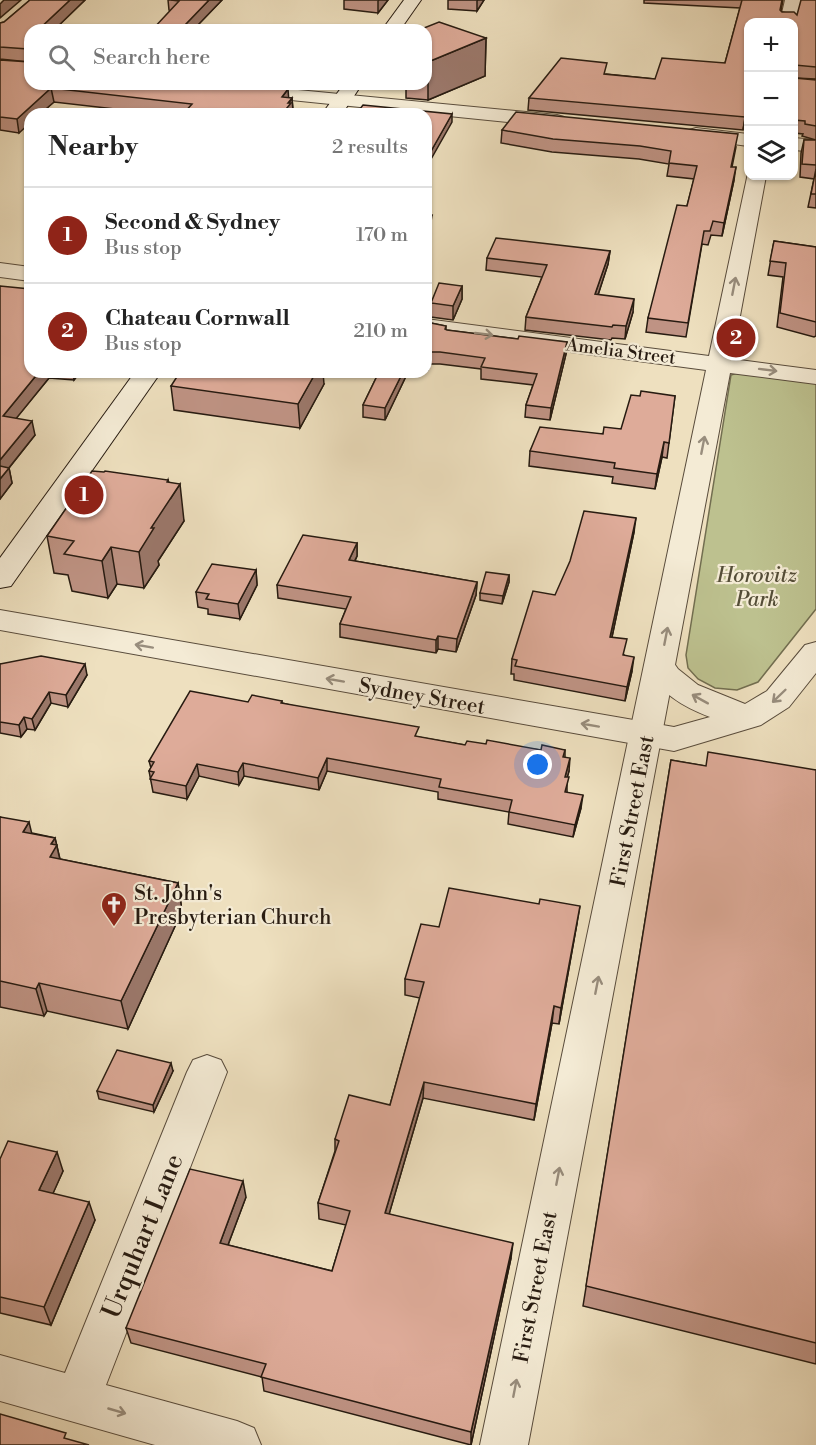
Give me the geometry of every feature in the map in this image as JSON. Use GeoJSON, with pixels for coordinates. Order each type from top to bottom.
{"type":"FeatureCollection","features":[{"type":"Feature","properties":{"kind":"street"},"geometry":{"type":"LineString","coordinates":[[396,24],[413,0]]}},
{"type":"Feature","properties":{"kind":"street"},"geometry":{"type":"LineString","coordinates":[[789,18],[793,0]]}},
{"type":"Feature","properties":{"kind":"street"},"geometry":{"type":"LineString","coordinates":[[246,90],[429,108]]}},
{"type":"Feature","properties":{"kind":"street"},"geometry":{"type":"LineString","coordinates":[[432,108],[575,123]]}},
{"type":"Feature","properties":{"kind":"street"},"geometry":{"type":"LineString","coordinates":[[679,133],[744,140]]}},
{"type":"Feature","properties":{"kind":"street"},"geometry":{"type":"LineString","coordinates":[[798,144],[816,146]]}},
{"type":"Feature","properties":{"kind":"street","name":"First Street East"},"geometry":{"type":"LineString","coordinates":[[505,1443],[755,180]]}},
{"type":"Feature","properties":{"kind":"street"},"geometry":{"type":"LineString","coordinates":[[0,270],[24,273]]}},
{"type":"Feature","properties":{"kind":"street","name":"Amelia Street"},"geometry":{"type":"LineString","coordinates":[[432,327],[816,376]]}},
{"type":"Feature","properties":{"kind":"street"},"geometry":{"type":"LineString","coordinates":[[0,579],[144,378]]}},
{"type":"Feature","properties":{"kind":"street","name":"Sydney Street"},"geometry":{"type":"LineString","coordinates":[[0,620],[674,740],[749,717],[778,699],[816,652]]}},
{"type":"Feature","properties":{"kind":"street"},"geometry":{"type":"LineString","coordinates":[[660,666],[667,678],[697,698],[720,710],[749,717]]}},
{"type":"Feature","properties":{"kind":"street","name":"Urquhart Lane"},"geometry":{"type":"LineString","coordinates":[[76,1400],[207,1072]]}},
{"type":"Feature","properties":{"kind":"street"},"geometry":{"type":"LineString","coordinates":[[0,1378],[237,1445]]}},
{"type":"Feature","properties":{"kind":"green space","name":"Horovitz Park"},"geometry":{"type":"Polygon","coordinates":[[[744,371],[816,381],[816,609],[758,682],[737,690],[715,688],[698,679],[688,668],[686,655],[731,375],[744,371]]]}},
{"type":"Feature","properties":{"kind":"building"},"geometry":{"type":"Polygon","coordinates":[[[30,0],[70,0],[44,24],[24,24],[24,49],[0,47],[0,23],[30,0]]]}},
{"type":"Feature","properties":{"kind":"building"},"geometry":{"type":"Polygon","coordinates":[[[171,0],[209,0],[186,24],[158,24],[179,1],[171,0]]]}},
{"type":"Feature","properties":{"kind":"building"},"geometry":{"type":"Polygon","coordinates":[[[742,0],[782,0],[780,10],[782,12],[794,12],[797,15],[801,0],[816,0],[816,67],[798,65],[798,18],[744,18],[744,117],[529,98],[561,58],[607,63],[604,74],[655,79],[662,58],[725,63],[742,0]]]}},
{"type":"Feature","properties":{"kind":"building"},"geometry":{"type":"Polygon","coordinates":[[[439,22],[486,38],[432,60],[432,25],[439,22]]]}},
{"type":"Feature","properties":{"kind":"building"},"geometry":{"type":"Polygon","coordinates":[[[0,60],[24,62],[24,90],[49,90],[29,108],[24,108],[24,113],[17,119],[0,117],[0,60]]]}},
{"type":"Feature","properties":{"kind":"building"},"geometry":{"type":"Polygon","coordinates":[[[798,78],[816,80],[816,126],[805,124],[805,121],[798,120],[798,78]]]}},
{"type":"Feature","properties":{"kind":"building"},"geometry":{"type":"Polygon","coordinates":[[[69,90],[287,90],[282,97],[292,98],[287,108],[188,108],[192,104],[69,90]]]}},
{"type":"Feature","properties":{"kind":"building"},"geometry":{"type":"Polygon","coordinates":[[[363,105],[393,108],[361,108],[363,105]]]}},
{"type":"Feature","properties":{"kind":"building"},"geometry":{"type":"Polygon","coordinates":[[[432,112],[452,114],[432,149],[432,112]]]}},
{"type":"Feature","properties":{"kind":"building"},"geometry":{"type":"Polygon","coordinates":[[[516,112],[738,134],[731,167],[736,167],[724,223],[713,221],[710,231],[704,231],[688,323],[648,318],[677,205],[687,206],[697,166],[669,163],[671,151],[640,146],[553,139],[502,130],[516,112]]]}},
{"type":"Feature","properties":{"kind":"building"},"geometry":{"type":"Polygon","coordinates":[[[804,140],[816,140],[816,165],[802,164],[804,140]]]}},
{"type":"Feature","properties":{"kind":"building"},"geometry":{"type":"Polygon","coordinates":[[[816,169],[816,194],[811,194],[816,169]]]}},
{"type":"Feature","properties":{"kind":"building"},"geometry":{"type":"Polygon","coordinates":[[[496,238],[610,251],[595,294],[634,299],[626,326],[613,325],[612,327],[526,317],[547,265],[487,258],[496,238]]]}},
{"type":"Feature","properties":{"kind":"building"},"geometry":{"type":"Polygon","coordinates":[[[774,241],[816,247],[816,322],[780,313],[786,263],[770,261],[774,241]]]}},
{"type":"Feature","properties":{"kind":"building"},"geometry":{"type":"Polygon","coordinates":[[[439,283],[462,286],[453,306],[432,303],[439,283]]]}},
{"type":"Feature","properties":{"kind":"building"},"geometry":{"type":"Polygon","coordinates":[[[0,286],[24,288],[24,378],[34,378],[3,416],[32,421],[0,460],[0,286]]]}},
{"type":"Feature","properties":{"kind":"building"},"geometry":{"type":"Polygon","coordinates":[[[432,323],[446,326],[447,330],[518,339],[519,336],[567,342],[551,408],[526,405],[537,374],[481,367],[485,358],[432,352],[432,323]]]}},
{"type":"Feature","properties":{"kind":"building"},"geometry":{"type":"Polygon","coordinates":[[[176,378],[313,378],[298,404],[171,386],[176,378]]]}},
{"type":"Feature","properties":{"kind":"building"},"geometry":{"type":"Polygon","coordinates":[[[376,378],[400,378],[385,408],[363,405],[376,378]]]}},
{"type":"Feature","properties":{"kind":"building"},"geometry":{"type":"Polygon","coordinates":[[[641,391],[675,396],[669,443],[664,442],[657,474],[614,468],[615,463],[530,451],[540,427],[603,434],[604,427],[621,429],[631,395],[640,396],[641,391]]]}},
{"type":"Feature","properties":{"kind":"building"},"geometry":{"type":"Polygon","coordinates":[[[0,466],[9,468],[0,479],[0,466]]]}},
{"type":"Feature","properties":{"kind":"building"},"geometry":{"type":"Polygon","coordinates":[[[92,471],[168,480],[167,482],[180,484],[151,528],[154,528],[139,552],[111,547],[102,561],[64,554],[74,541],[47,536],[92,471]]]}},
{"type":"Feature","properties":{"kind":"building"},"geometry":{"type":"Polygon","coordinates":[[[584,511],[636,518],[610,637],[627,639],[623,655],[634,657],[627,687],[515,666],[517,660],[512,659],[533,591],[555,595],[570,561],[584,511]]]}},
{"type":"Feature","properties":{"kind":"building"},"geometry":{"type":"Polygon","coordinates":[[[303,535],[357,543],[349,560],[477,582],[457,639],[438,636],[436,640],[340,624],[351,597],[277,585],[303,535]]]}},
{"type":"Feature","properties":{"kind":"building"},"geometry":{"type":"Polygon","coordinates":[[[212,564],[256,570],[238,604],[206,599],[209,594],[196,592],[212,564]]]}},
{"type":"Feature","properties":{"kind":"building"},"geometry":{"type":"Polygon","coordinates":[[[486,572],[509,575],[503,596],[480,593],[486,572]]]}},
{"type":"Feature","properties":{"kind":"building"},"geometry":{"type":"Polygon","coordinates":[[[41,656],[85,664],[66,695],[49,692],[32,719],[24,717],[19,725],[0,722],[0,664],[41,656]]]}},
{"type":"Feature","properties":{"kind":"building"},"geometry":{"type":"Polygon","coordinates":[[[190,691],[248,702],[252,695],[282,701],[281,703],[419,727],[415,736],[465,745],[467,741],[486,744],[487,740],[541,750],[542,745],[565,750],[563,757],[570,758],[565,777],[569,777],[565,792],[583,795],[575,825],[509,812],[512,800],[439,787],[441,779],[327,758],[318,778],[243,763],[238,772],[197,764],[186,786],[150,779],[154,772],[149,771],[154,762],[149,761],[190,691]]]}},
{"type":"Feature","properties":{"kind":"building"},"geometry":{"type":"Polygon","coordinates":[[[708,752],[816,770],[816,1343],[586,1286],[671,760],[706,766],[708,752]]]}},
{"type":"Feature","properties":{"kind":"building","name":"St. John's Presbyterian Church"},"geometry":{"type":"Polygon","coordinates":[[[0,817],[29,822],[23,832],[55,838],[51,844],[57,845],[50,857],[178,883],[121,1001],[39,983],[36,989],[0,981],[0,817]]]}},
{"type":"Feature","properties":{"kind":"building"},"geometry":{"type":"Polygon","coordinates":[[[449,888],[539,904],[540,899],[580,906],[561,1008],[554,1006],[536,1104],[424,1082],[385,1213],[513,1243],[471,1432],[261,1377],[266,1364],[126,1328],[190,1169],[243,1181],[220,1243],[332,1271],[350,1211],[318,1203],[339,1141],[335,1139],[349,1095],[390,1105],[424,982],[405,979],[421,924],[439,927],[449,888]]]}},
{"type":"Feature","properties":{"kind":"building"},"geometry":{"type":"Polygon","coordinates":[[[117,1050],[171,1063],[153,1105],[97,1091],[117,1050]]]}},
{"type":"Feature","properties":{"kind":"building"},"geometry":{"type":"Polygon","coordinates":[[[8,1141],[57,1152],[39,1190],[89,1202],[44,1307],[0,1297],[0,1159],[8,1141]]]}},
{"type":"Feature","properties":{"kind":"building"},"geometry":{"type":"Polygon","coordinates":[[[0,1414],[66,1433],[64,1438],[89,1445],[0,1445],[0,1414]]]}},
{"type":"Feature","properties":{"kind":"place","name":"Chateau Cornwall"},"geometry":{"type":"Point","coordinates":[736,338]}},
{"type":"Feature","properties":{"kind":"place","name":"Second & Sydney"},"geometry":{"type":"Point","coordinates":[84,495]}},
{"type":"Feature","properties":{"kind":"place","name":"St. John's Presbyterian Church"},"geometry":{"type":"Point","coordinates":[114,928]}}]}
